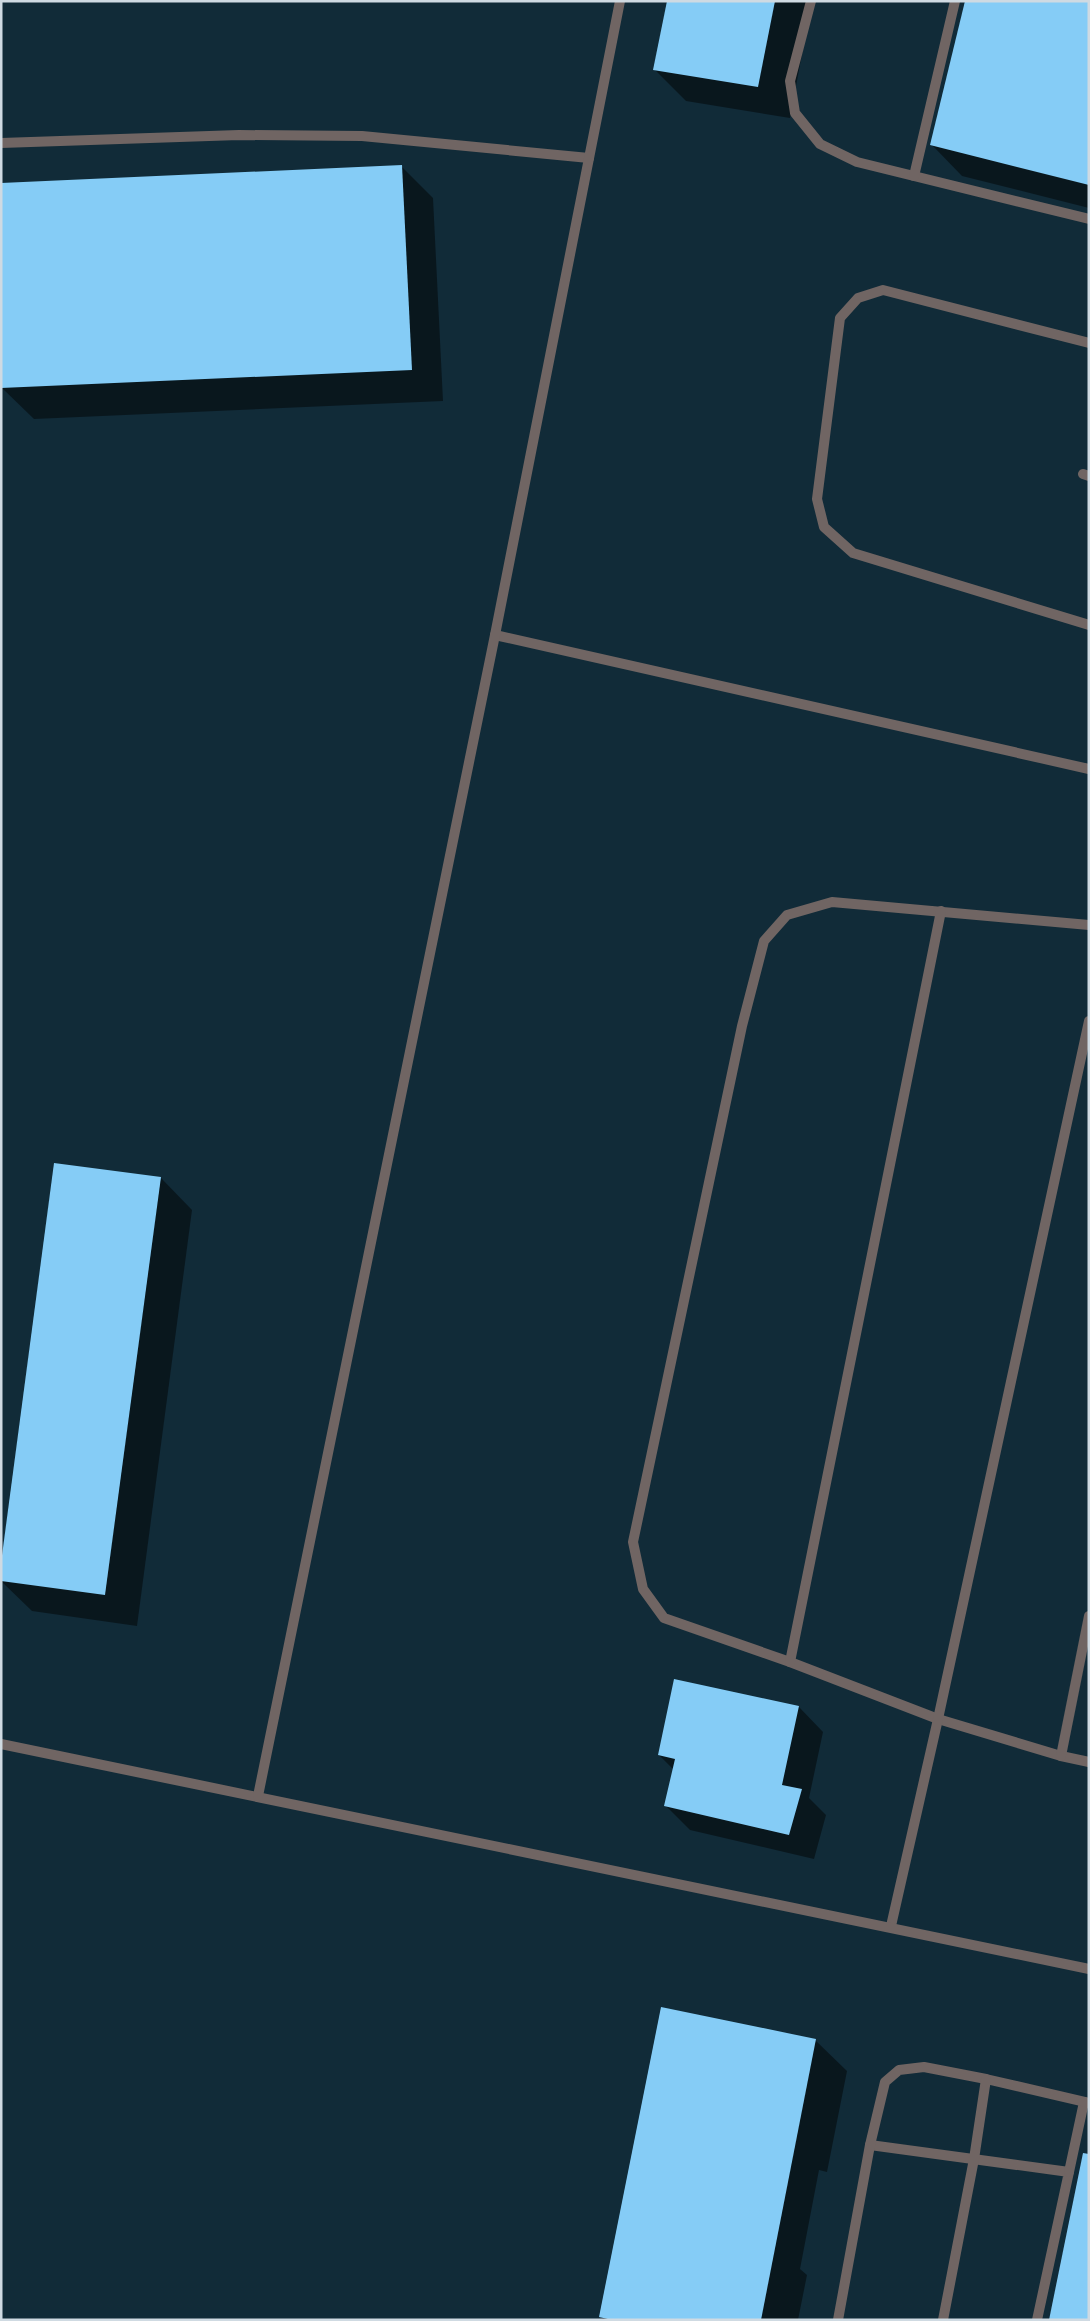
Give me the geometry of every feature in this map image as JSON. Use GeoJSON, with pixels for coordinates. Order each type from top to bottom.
{"type":"FeatureCollection","features":[{"type":"Feature","properties":{"kind":"street"},"geometry":{"type":"LineString","coordinates":[[258,1796],[495,635],[620,1]]}},
{"type":"Feature","properties":{"kind":"street"},"geometry":{"type":"LineString","coordinates":[[811,1],[790,82],[795,114],[820,144],[857,162],[1089,219]]}},
{"type":"Feature","properties":{"kind":"street"},"geometry":{"type":"LineString","coordinates":[[914,176],[955,1]]}},
{"type":"Feature","properties":{"kind":"street"},"geometry":{"type":"LineString","coordinates":[[1,144],[239,135],[362,136],[589,158]]}},
{"type":"Feature","properties":{"kind":"street"},"geometry":{"type":"LineString","coordinates":[[1089,342],[883,290],[858,298],[840,318],[817,499],[824,527],[853,553],[1089,625]]}},
{"type":"Feature","properties":{"kind":"street"},"geometry":{"type":"LineString","coordinates":[[495,635],[1089,769]]}},
{"type":"Feature","properties":{"kind":"street"},"geometry":{"type":"LineString","coordinates":[[1089,925],[832,902],[788,915],[764,941],[742,1026],[633,1542],[643,1590],[664,1618],[790,1662],[938,1719],[1061,1756],[1089,1762]]}},
{"type":"Feature","properties":{"kind":"street"},"geometry":{"type":"LineString","coordinates":[[790,1662],[941,911]]}},
{"type":"Feature","properties":{"kind":"street"},"geometry":{"type":"LineString","coordinates":[[891,1926],[938,1719],[1089,1021]]}},
{"type":"Feature","properties":{"kind":"street"},"geometry":{"type":"LineString","coordinates":[[1061,1756],[1089,1616]]}},
{"type":"Feature","properties":{"kind":"street"},"geometry":{"type":"LineString","coordinates":[[1,1744],[891,1926],[1089,1969]]}},
{"type":"Feature","properties":{"kind":"street"},"geometry":{"type":"LineString","coordinates":[[838,2320],[870,2145],[885,2082],[899,2070],[924,2067],[986,2079],[1086,2103],[1037,2320]]}},
{"type":"Feature","properties":{"kind":"street"},"geometry":{"type":"LineString","coordinates":[[943,2320],[974,2160],[986,2079]]}},
{"type":"Feature","properties":{"kind":"street"},"geometry":{"type":"LineString","coordinates":[[870,2145],[1069,2172]]}},
{"type":"Feature","properties":{"kind":"shaded area"},"geometry":{"type":"Polygon","coordinates":[[[1,1],[1089,1],[1089,2320],[1,2320],[1,1]]]}},
{"type":"Feature","properties":{"kind":"building"},"geometry":{"type":"Polygon","coordinates":[[[667,1],[775,1],[758,87],[653,70],[667,1]]]}},
{"type":"Feature","properties":{"kind":"building"},"geometry":{"type":"Polygon","coordinates":[[[965,1],[1089,1],[1089,185],[930,145],[965,1]]]}},
{"type":"Feature","properties":{"kind":"building"},"geometry":{"type":"Polygon","coordinates":[[[402,165],[412,370],[1,388],[1,183],[402,165]]]}},
{"type":"Feature","properties":{"kind":"building"},"geometry":{"type":"Polygon","coordinates":[[[54,1163],[161,1177],[105,1595],[1,1581],[1,1563],[54,1163]]]}},
{"type":"Feature","properties":{"kind":"building"},"geometry":{"type":"Polygon","coordinates":[[[674,1679],[799,1706],[782,1785],[802,1789],[789,1835],[664,1806],[675,1759],[658,1755],[674,1679]]]}},
{"type":"Feature","properties":{"kind":"building"},"geometry":{"type":"Polygon","coordinates":[[[661,2007],[816,2039],[761,2320],[612,2320],[599,2317],[661,2007]]]}},
{"type":"Feature","properties":{"kind":"building"},"geometry":{"type":"Polygon","coordinates":[[[1083,2153],[1089,2154],[1089,2320],[1049,2320],[1083,2153]]]}}]}
